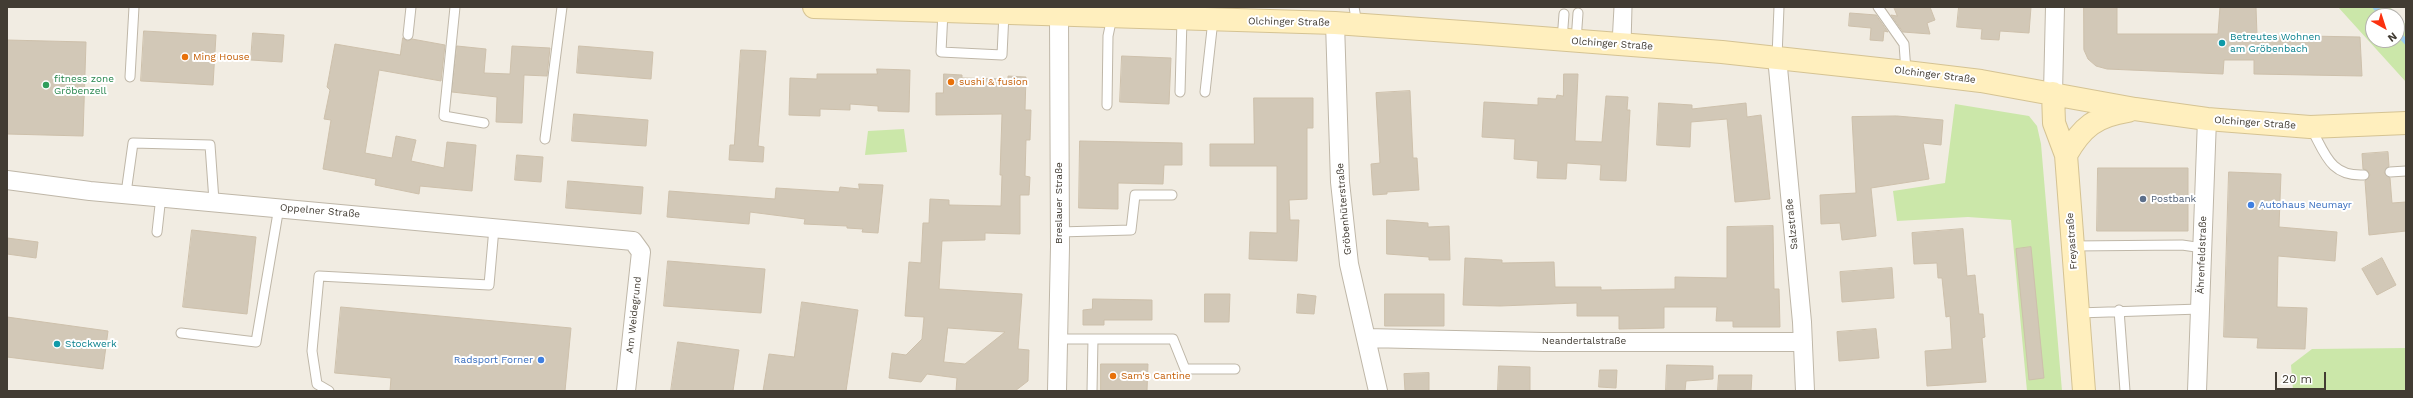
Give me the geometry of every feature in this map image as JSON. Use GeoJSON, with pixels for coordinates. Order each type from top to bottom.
{"type":"FeatureCollection","features":[{"type":"Feature","properties":{"kind":"main road","name":"Olchinger Straße"},"geometry":{"type":"LineString","coordinates":[[814,7],[942,11],[1009,11],[1213,20],[1255,15],[1297,16],[1335,23],[1356,16],[1569,41],[1777,57],[1906,72],[2053,93],[2135,109],[2207,119],[2310,127],[2406,123]]}},
{"type":"Feature","properties":{"kind":"main road","name":"Freyastraße"},"geometry":{"type":"LineString","coordinates":[[2053,93],[2054,123],[2066,155],[2084,391]]}},
{"type":"Feature","properties":{"kind":"main road"},"geometry":{"type":"LineString","coordinates":[[2066,155],[2082,130],[2097,120],[2111,114],[2135,109]]}},
{"type":"Feature","properties":{"kind":"street"},"geometry":{"type":"LineString","coordinates":[[2053,93],[2054,7]]}},
{"type":"Feature","properties":{"kind":"street","name":"Breslauer Straße"},"geometry":{"type":"LineString","coordinates":[[1057,391],[1059,232],[1066,13]]}},
{"type":"Feature","properties":{"kind":"street","name":"Gröbenhüterstraße"},"geometry":{"type":"LineString","coordinates":[[1335,23],[1340,182],[1349,264],[1378,391]]}},
{"type":"Feature","properties":{"kind":"street","name":"Salzstraße"},"geometry":{"type":"LineString","coordinates":[[1777,57],[1803,342],[1805,391]]}},
{"type":"Feature","properties":{"kind":"street","name":"Ährenfeldstraße"},"geometry":{"type":"LineString","coordinates":[[2197,391],[2207,119]]}},
{"type":"Feature","properties":{"kind":"street","name":"Oppelner Straße"},"geometry":{"type":"LineString","coordinates":[[7,180],[126,193],[632,241]]}},
{"type":"Feature","properties":{"kind":"street","name":"Am Weidegrund"},"geometry":{"type":"LineString","coordinates":[[626,391],[641,252],[632,241]]}},
{"type":"Feature","properties":{"kind":"street","name":"Neandertalstraße"},"geometry":{"type":"LineString","coordinates":[[1366,338],[1544,342],[1803,342]]}},
{"type":"Feature","properties":{"kind":"lane"},"geometry":{"type":"LineString","coordinates":[[130,77],[134,7]]}},
{"type":"Feature","properties":{"kind":"lane"},"geometry":{"type":"LineString","coordinates":[[408,35],[411,7]]}},
{"type":"Feature","properties":{"kind":"lane"},"geometry":{"type":"LineString","coordinates":[[455,7],[444,116],[484,124]]}},
{"type":"Feature","properties":{"kind":"lane"},"geometry":{"type":"LineString","coordinates":[[545,139],[562,7]]}},
{"type":"Feature","properties":{"kind":"lane"},"geometry":{"type":"LineString","coordinates":[[1619,7],[1622,45]]}},
{"type":"Feature","properties":{"kind":"lane"},"geometry":{"type":"LineString","coordinates":[[1622,45],[1627,7]]}},
{"type":"Feature","properties":{"kind":"lane"},"geometry":{"type":"LineString","coordinates":[[1777,57],[1779,7]]}},
{"type":"Feature","properties":{"kind":"lane"},"geometry":{"type":"LineString","coordinates":[[1878,7],[1904,44],[1906,72]]}},
{"type":"Feature","properties":{"kind":"lane"},"geometry":{"type":"LineString","coordinates":[[942,11],[941,52],[1002,55],[1009,11]]}},
{"type":"Feature","properties":{"kind":"lane"},"geometry":{"type":"LineString","coordinates":[[1569,41],[1578,13]]}},
{"type":"Feature","properties":{"kind":"lane"},"geometry":{"type":"LineString","coordinates":[[1101,14],[1108,36],[1107,105]]}},
{"type":"Feature","properties":{"kind":"lane"},"geometry":{"type":"LineString","coordinates":[[1564,14],[1569,41]]}},
{"type":"Feature","properties":{"kind":"lane"},"geometry":{"type":"LineString","coordinates":[[1180,92],[1182,19]]}},
{"type":"Feature","properties":{"kind":"lane"},"geometry":{"type":"LineString","coordinates":[[1205,92],[1213,20]]}},
{"type":"Feature","properties":{"kind":"lane"},"geometry":{"type":"LineString","coordinates":[[2310,127],[2331,166],[2352,176],[2364,174]]}},
{"type":"Feature","properties":{"kind":"lane"},"geometry":{"type":"LineString","coordinates":[[126,193],[133,143],[210,145],[214,201]]}},
{"type":"Feature","properties":{"kind":"lane"},"geometry":{"type":"LineString","coordinates":[[2390,172],[2406,171]]}},
{"type":"Feature","properties":{"kind":"lane"},"geometry":{"type":"LineString","coordinates":[[1059,232],[1131,230],[1135,195],[1172,196]]}},
{"type":"Feature","properties":{"kind":"lane"},"geometry":{"type":"LineString","coordinates":[[158,232],[161,196]]}},
{"type":"Feature","properties":{"kind":"lane"},"geometry":{"type":"LineString","coordinates":[[181,333],[256,342],[279,207]]}},
{"type":"Feature","properties":{"kind":"lane"},"geometry":{"type":"LineString","coordinates":[[329,391],[317,384],[312,351],[319,276],[488,285],[494,228]]}},
{"type":"Feature","properties":{"kind":"lane"},"geometry":{"type":"LineString","coordinates":[[2073,246],[2182,245],[2203,248]]}},
{"type":"Feature","properties":{"kind":"lane"},"geometry":{"type":"LineString","coordinates":[[2077,313],[2119,310],[2200,309]]}},
{"type":"Feature","properties":{"kind":"lane"},"geometry":{"type":"LineString","coordinates":[[2119,310],[2125,391]]}},
{"type":"Feature","properties":{"kind":"lane"},"geometry":{"type":"LineString","coordinates":[[1092,391],[1093,339]]}},
{"type":"Feature","properties":{"kind":"lane"},"geometry":{"type":"LineString","coordinates":[[1058,340],[1173,339],[1185,369],[1235,369]]}},
{"type":"Feature","properties":{"kind":"green space"},"geometry":{"type":"Polygon","coordinates":[[[2338,7],[2391,8],[2365,8],[2365,37],[2338,7]]]}},
{"type":"Feature","properties":{"kind":"green space"},"geometry":{"type":"Polygon","coordinates":[[[2405,24],[2406,82],[2375,48],[2405,48],[2405,24]]]}},
{"type":"Feature","properties":{"kind":"green space"},"geometry":{"type":"Polygon","coordinates":[[[1955,104],[2029,116],[2037,126],[2041,144],[2062,391],[2027,391],[2011,220],[1968,217],[1897,221],[1893,191],[1945,183],[1955,104]]]}},
{"type":"Feature","properties":{"kind":"green space"},"geometry":{"type":"Polygon","coordinates":[[[904,129],[907,152],[865,155],[868,131],[904,129]]]}},
{"type":"Feature","properties":{"kind":"green space"},"geometry":{"type":"Polygon","coordinates":[[[2406,348],[2406,391],[2293,391],[2291,365],[2312,349],[2406,348]]]}},
{"type":"Feature","properties":{"kind":"building"},"geometry":{"type":"Polygon","coordinates":[[[1894,7],[1930,7],[1935,20],[1927,23],[1930,34],[1903,32],[1891,15],[1897,16],[1894,7]]]}},
{"type":"Feature","properties":{"kind":"building"},"geometry":{"type":"Polygon","coordinates":[[[1959,7],[2031,7],[2029,33],[2000,31],[1999,40],[1981,39],[1982,29],[1957,27],[1959,7]]]}},
{"type":"Feature","properties":{"kind":"building","name":"Betreutes Wohnen am Gröbenbach"},"geometry":{"type":"Polygon","coordinates":[[[2084,7],[2117,7],[2117,34],[2218,34],[2220,7],[2256,7],[2257,35],[2360,37],[2362,76],[2254,74],[2254,60],[2224,60],[2223,74],[2107,69],[2096,66],[2088,59],[2084,50],[2084,7]]]}},
{"type":"Feature","properties":{"kind":"building"},"geometry":{"type":"Polygon","coordinates":[[[1850,13],[1876,15],[1888,32],[1884,31],[1883,41],[1870,40],[1871,28],[1849,26],[1850,13]]]}},
{"type":"Feature","properties":{"kind":"building"},"geometry":{"type":"Polygon","coordinates":[[[144,31],[216,35],[213,85],[141,81],[144,31]]]}},
{"type":"Feature","properties":{"kind":"building"},"geometry":{"type":"Polygon","coordinates":[[[253,33],[284,35],[282,62],[251,60],[253,33]]]}},
{"type":"Feature","properties":{"kind":"building"},"geometry":{"type":"Polygon","coordinates":[[[403,38],[407,41],[412,39],[445,45],[441,81],[379,70],[365,153],[392,158],[396,136],[416,140],[411,161],[444,168],[447,142],[476,145],[472,191],[420,186],[419,194],[375,185],[376,179],[323,169],[331,120],[324,119],[330,90],[327,87],[335,44],[400,55],[403,38]]]}},
{"type":"Feature","properties":{"kind":"building"},"geometry":{"type":"Polygon","coordinates":[[[7,40],[86,42],[83,136],[7,134],[7,40]]]}},
{"type":"Feature","properties":{"kind":"building"},"geometry":{"type":"Polygon","coordinates":[[[457,46],[486,49],[484,73],[510,74],[512,46],[550,48],[547,76],[524,75],[522,123],[496,122],[497,97],[452,92],[457,46]]]}},
{"type":"Feature","properties":{"kind":"building"},"geometry":{"type":"Polygon","coordinates":[[[579,46],[653,52],[651,79],[577,73],[579,46]]]}},
{"type":"Feature","properties":{"kind":"building"},"geometry":{"type":"Polygon","coordinates":[[[741,50],[766,51],[758,146],[764,147],[763,162],[729,160],[730,145],[734,145],[741,50]]]}},
{"type":"Feature","properties":{"kind":"building"},"geometry":{"type":"Polygon","coordinates":[[[1122,56],[1171,58],[1169,104],[1120,102],[1122,56]]]}},
{"type":"Feature","properties":{"kind":"building"},"geometry":{"type":"Polygon","coordinates":[[[877,69],[910,70],[909,112],[878,111],[878,106],[850,104],[850,110],[820,109],[820,116],[789,115],[790,78],[817,79],[817,74],[877,74],[877,69]]]}},
{"type":"Feature","properties":{"kind":"building"},"geometry":{"type":"Polygon","coordinates":[[[944,74],[962,75],[962,78],[1008,79],[1008,76],[1026,77],[1025,110],[1031,110],[1030,140],[1026,140],[1025,176],[1030,177],[1029,195],[1020,195],[1020,234],[985,233],[985,240],[942,241],[939,289],[1022,294],[1018,349],[1029,350],[1028,381],[1015,391],[956,391],[957,378],[927,374],[921,382],[889,378],[892,353],[906,355],[922,339],[924,317],[905,316],[909,262],[921,263],[923,223],[929,223],[930,199],[949,200],[949,205],[1001,206],[1002,175],[1000,175],[1002,114],[936,115],[936,93],[943,93],[944,74]],[[948,328],[944,362],[965,364],[1005,332],[948,328]]]}},
{"type":"Feature","properties":{"kind":"building"},"geometry":{"type":"Polygon","coordinates":[[[1564,74],[1578,74],[1575,141],[1602,142],[1606,96],[1628,97],[1627,110],[1630,110],[1626,181],[1600,180],[1601,165],[1567,163],[1566,179],[1537,178],[1538,161],[1514,159],[1515,139],[1482,137],[1484,102],[1538,105],[1538,98],[1556,99],[1557,95],[1563,96],[1564,74]]]}},
{"type":"Feature","properties":{"kind":"building"},"geometry":{"type":"Polygon","coordinates":[[[1410,91],[1413,158],[1417,158],[1419,190],[1387,192],[1387,194],[1373,195],[1371,164],[1380,163],[1376,93],[1410,91]]]}},
{"type":"Feature","properties":{"kind":"building"},"geometry":{"type":"Polygon","coordinates":[[[1254,98],[1313,98],[1313,128],[1307,128],[1307,199],[1289,200],[1290,220],[1299,220],[1297,261],[1249,259],[1250,232],[1277,233],[1277,166],[1210,166],[1210,144],[1254,144],[1254,98]]]}},
{"type":"Feature","properties":{"kind":"building"},"geometry":{"type":"Polygon","coordinates":[[[1659,103],[1692,105],[1692,109],[1746,103],[1747,117],[1761,115],[1770,199],[1735,202],[1727,119],[1691,122],[1690,147],[1657,145],[1659,103]]]}},
{"type":"Feature","properties":{"kind":"building"},"geometry":{"type":"Polygon","coordinates":[[[574,114],[648,120],[646,146],[572,141],[574,114]]]}},
{"type":"Feature","properties":{"kind":"building"},"geometry":{"type":"Polygon","coordinates":[[[1897,116],[1943,120],[1941,145],[1923,143],[1929,179],[1871,188],[1876,236],[1842,240],[1840,223],[1821,224],[1820,195],[1856,193],[1852,117],[1897,116]]]}},
{"type":"Feature","properties":{"kind":"building"},"geometry":{"type":"Polygon","coordinates":[[[1080,141],[1182,143],[1182,165],[1164,165],[1163,184],[1118,183],[1118,209],[1079,208],[1080,141]]]}},
{"type":"Feature","properties":{"kind":"building"},"geometry":{"type":"Polygon","coordinates":[[[2388,152],[2389,166],[2384,173],[2390,178],[2392,203],[2406,202],[2406,231],[2369,235],[2365,181],[2370,175],[2367,170],[2363,169],[2362,154],[2388,152]]]}},
{"type":"Feature","properties":{"kind":"building"},"geometry":{"type":"Polygon","coordinates":[[[517,155],[543,157],[541,182],[515,180],[517,155]]]}},
{"type":"Feature","properties":{"kind":"building","name":"Postbank"},"geometry":{"type":"Polygon","coordinates":[[[2098,168],[2188,168],[2188,231],[2097,231],[2098,168]]]}},
{"type":"Feature","properties":{"kind":"building"},"geometry":{"type":"Polygon","coordinates":[[[2229,172],[2281,174],[2279,227],[2337,232],[2335,261],[2278,256],[2277,307],[2307,308],[2305,349],[2257,348],[2258,338],[2224,337],[2229,172]]]}},
{"type":"Feature","properties":{"kind":"building"},"geometry":{"type":"Polygon","coordinates":[[[568,181],[643,187],[641,214],[566,208],[568,181]]]}},
{"type":"Feature","properties":{"kind":"building"},"geometry":{"type":"Polygon","coordinates":[[[859,184],[883,185],[878,233],[862,232],[863,229],[847,228],[847,226],[804,224],[805,219],[750,212],[749,224],[667,217],[669,191],[775,199],[776,188],[839,192],[840,187],[859,189],[859,184]]]}},
{"type":"Feature","properties":{"kind":"building"},"geometry":{"type":"Polygon","coordinates":[[[1387,220],[1428,223],[1428,227],[1449,226],[1450,260],[1429,260],[1429,257],[1387,254],[1387,220]]]}},
{"type":"Feature","properties":{"kind":"building"},"geometry":{"type":"Polygon","coordinates":[[[1773,226],[1774,289],[1779,289],[1780,327],[1733,327],[1733,321],[1716,321],[1717,307],[1664,307],[1664,328],[1619,329],[1619,316],[1577,316],[1577,303],[1500,306],[1463,305],[1465,258],[1502,260],[1502,263],[1554,262],[1555,287],[1601,287],[1601,290],[1675,289],[1675,277],[1727,278],[1727,227],[1773,226]]]}},
{"type":"Feature","properties":{"kind":"building"},"geometry":{"type":"Polygon","coordinates":[[[1963,229],[1967,276],[1975,275],[1979,314],[1983,314],[1985,337],[1982,338],[1986,382],[1927,386],[1925,351],[1952,349],[1950,316],[1946,317],[1942,278],[1938,278],[1937,263],[1914,264],[1912,233],[1963,229]]]}},
{"type":"Feature","properties":{"kind":"building"},"geometry":{"type":"Polygon","coordinates":[[[192,230],[256,237],[247,314],[183,307],[192,230]]]}},
{"type":"Feature","properties":{"kind":"building"},"geometry":{"type":"Polygon","coordinates":[[[7,238],[38,242],[36,258],[7,254],[7,238]]]}},
{"type":"Feature","properties":{"kind":"building"},"geometry":{"type":"Polygon","coordinates":[[[2031,247],[2044,378],[2029,380],[2016,249],[2031,247]]]}},
{"type":"Feature","properties":{"kind":"building"},"geometry":{"type":"Polygon","coordinates":[[[2382,258],[2396,285],[2377,295],[2362,269],[2382,258]]]}},
{"type":"Feature","properties":{"kind":"building"},"geometry":{"type":"Polygon","coordinates":[[[668,261],[765,269],[761,313],[664,306],[668,261]]]}},
{"type":"Feature","properties":{"kind":"building"},"geometry":{"type":"Polygon","coordinates":[[[1892,268],[1894,298],[1842,302],[1840,272],[1892,268]]]}},
{"type":"Feature","properties":{"kind":"building"},"geometry":{"type":"Polygon","coordinates":[[[1205,294],[1230,294],[1229,322],[1205,322],[1205,294]]]}},
{"type":"Feature","properties":{"kind":"building"},"geometry":{"type":"Polygon","coordinates":[[[1298,294],[1316,296],[1314,314],[1297,313],[1298,294]]]}},
{"type":"Feature","properties":{"kind":"building"},"geometry":{"type":"Polygon","coordinates":[[[1385,294],[1444,294],[1444,326],[1385,326],[1385,294]]]}},
{"type":"Feature","properties":{"kind":"building"},"geometry":{"type":"Polygon","coordinates":[[[1093,299],[1152,300],[1152,320],[1104,320],[1104,325],[1083,325],[1083,310],[1092,309],[1093,299]]]}},
{"type":"Feature","properties":{"kind":"building"},"geometry":{"type":"Polygon","coordinates":[[[802,302],[858,310],[846,391],[763,391],[769,354],[794,357],[802,302]]]}},
{"type":"Feature","properties":{"kind":"building"},"geometry":{"type":"Polygon","coordinates":[[[341,307],[571,328],[565,391],[390,391],[391,378],[335,373],[341,307]]]}},
{"type":"Feature","properties":{"kind":"building","name":"Stockwerk"},"geometry":{"type":"Polygon","coordinates":[[[7,317],[108,331],[103,369],[7,357],[7,317]]]}},
{"type":"Feature","properties":{"kind":"building"},"geometry":{"type":"Polygon","coordinates":[[[1876,329],[1879,358],[1839,361],[1837,332],[1876,329]]]}},
{"type":"Feature","properties":{"kind":"building"},"geometry":{"type":"Polygon","coordinates":[[[678,342],[739,350],[733,391],[671,391],[678,342]]]}},
{"type":"Feature","properties":{"kind":"building"},"geometry":{"type":"Polygon","coordinates":[[[1101,364],[1148,364],[1147,391],[1101,391],[1101,364]]]}},
{"type":"Feature","properties":{"kind":"building"},"geometry":{"type":"Polygon","coordinates":[[[1667,365],[1713,366],[1713,379],[1686,381],[1685,391],[1666,391],[1667,365]]]}},
{"type":"Feature","properties":{"kind":"building"},"geometry":{"type":"Polygon","coordinates":[[[1499,366],[1530,367],[1530,391],[1498,391],[1499,366]]]}},
{"type":"Feature","properties":{"kind":"building"},"geometry":{"type":"Polygon","coordinates":[[[1600,370],[1617,370],[1616,388],[1599,387],[1600,370]]]}},
{"type":"Feature","properties":{"kind":"building"},"geometry":{"type":"Polygon","coordinates":[[[1429,373],[1429,391],[1405,391],[1404,374],[1429,373]]]}},
{"type":"Feature","properties":{"kind":"building"},"geometry":{"type":"Polygon","coordinates":[[[1719,375],[1752,375],[1751,391],[1718,391],[1719,375]]]}},
{"type":"Feature","properties":{"kind":"place","name":"Betreutes Wohnen am Gröbenbach"},"geometry":{"type":"Point","coordinates":[2222,43]}},
{"type":"Feature","properties":{"kind":"place","name":"Ming House"},"geometry":{"type":"Point","coordinates":[185,57]}},
{"type":"Feature","properties":{"kind":"place","name":"sushi & fusion"},"geometry":{"type":"Point","coordinates":[951,82]}},
{"type":"Feature","properties":{"kind":"place","name":"fitness zone Gröbenzell"},"geometry":{"type":"Point","coordinates":[46,85]}},
{"type":"Feature","properties":{"kind":"place","name":"Postbank"},"geometry":{"type":"Point","coordinates":[2143,199]}},
{"type":"Feature","properties":{"kind":"place","name":"Autohaus Neumayr"},"geometry":{"type":"Point","coordinates":[2251,205]}},
{"type":"Feature","properties":{"kind":"place","name":"Stockwerk"},"geometry":{"type":"Point","coordinates":[57,344]}},
{"type":"Feature","properties":{"kind":"place","name":"Radsport Forner"},"geometry":{"type":"Point","coordinates":[541,360]}},
{"type":"Feature","properties":{"kind":"place","name":"Sam's Cantine"},"geometry":{"type":"Point","coordinates":[1113,376]}}]}
